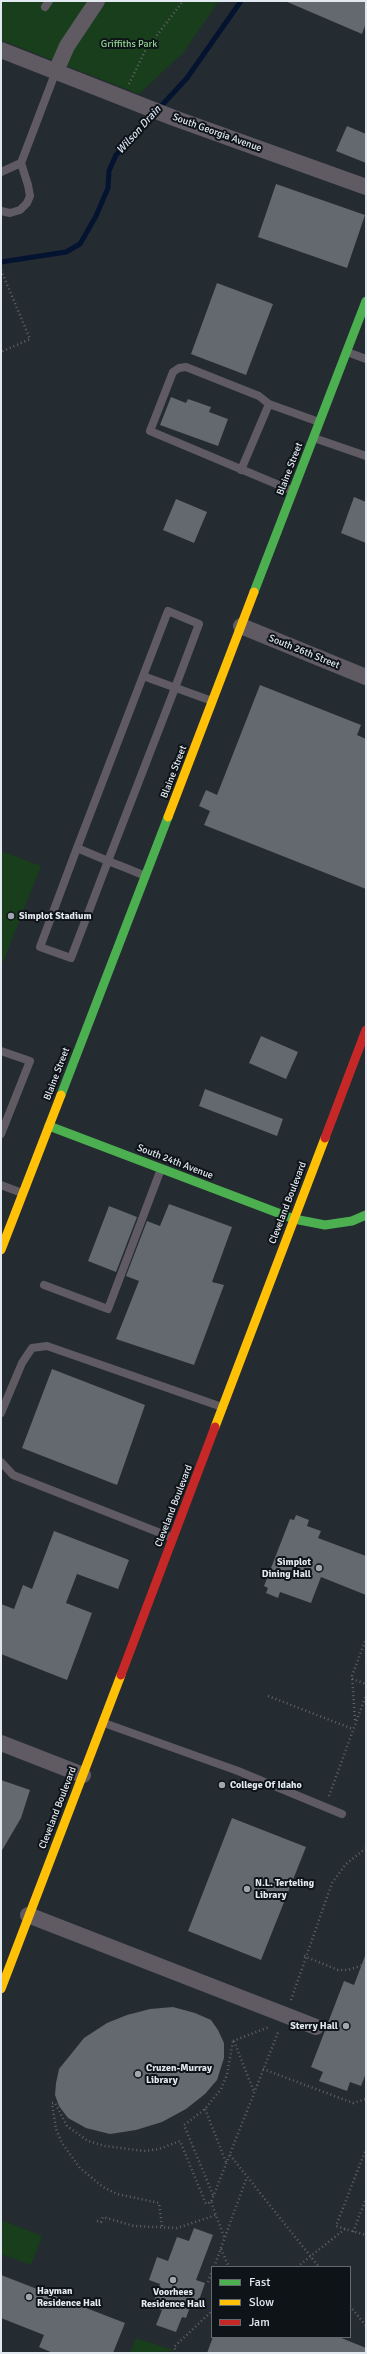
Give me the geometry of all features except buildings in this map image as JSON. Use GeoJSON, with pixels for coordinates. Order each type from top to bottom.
{"type":"FeatureCollection","features":[{"type":"Feature","properties":{"kind":"main road","name":"Blaine Street"},"geometry":{"type":"LineString","coordinates":[[1,1250],[366,301]]}},
{"type":"Feature","properties":{"kind":"main road","name":"Cleveland Boulevard"},"geometry":{"type":"LineString","coordinates":[[1,1989],[28,1915],[104,1722],[366,1030]]}},
{"type":"Feature","properties":{"kind":"main road","name":"South 24th Avenue"},"geometry":{"type":"LineString","coordinates":[[49,1126],[294,1219],[325,1225],[352,1221],[366,1215]]}},
{"type":"Feature","properties":{"kind":"street"},"geometry":{"type":"LineString","coordinates":[[56,71],[67,46],[96,1]]}},
{"type":"Feature","properties":{"kind":"street","name":"South Georgia Avenue"},"geometry":{"type":"LineString","coordinates":[[1,50],[174,118],[366,187]]}},
{"type":"Feature","properties":{"kind":"street","name":"South 26th Street"},"geometry":{"type":"LineString","coordinates":[[241,626],[366,677]]}},
{"type":"Feature","properties":{"kind":"street"},"geometry":{"type":"LineString","coordinates":[[1,1743],[83,1775]]}},
{"type":"Feature","properties":{"kind":"street"},"geometry":{"type":"LineString","coordinates":[[28,1915],[316,2027]]}},
{"type":"Feature","properties":{"kind":"lane"},"geometry":{"type":"LineString","coordinates":[[1,211],[10,213],[20,210],[27,203],[30,196],[28,185],[20,163],[56,71]]}},
{"type":"Feature","properties":{"kind":"lane"},"geometry":{"type":"LineString","coordinates":[[1,172],[20,163]]}},
{"type":"Feature","properties":{"kind":"lane"},"geometry":{"type":"LineString","coordinates":[[346,352],[366,359]]}},
{"type":"Feature","properties":{"kind":"lane"},"geometry":{"type":"LineString","coordinates":[[293,491],[150,432],[173,372],[178,368],[186,368],[259,396],[269,404],[319,422]]}},
{"type":"Feature","properties":{"kind":"lane"},"geometry":{"type":"LineString","coordinates":[[241,470],[269,404]]}},
{"type":"Feature","properties":{"kind":"lane"},"geometry":{"type":"LineString","coordinates":[[313,438],[366,455]]}},
{"type":"Feature","properties":{"kind":"lane"},"geometry":{"type":"LineString","coordinates":[[168,611],[199,624],[71,958],[40,947],[143,676],[168,611]]}},
{"type":"Feature","properties":{"kind":"lane"},"geometry":{"type":"LineString","coordinates":[[143,676],[212,701]]}},
{"type":"Feature","properties":{"kind":"lane"},"geometry":{"type":"LineString","coordinates":[[77,848],[146,876]]}},
{"type":"Feature","properties":{"kind":"lane"},"geometry":{"type":"LineString","coordinates":[[1,1050],[30,1060],[1,1134]]}},
{"type":"Feature","properties":{"kind":"lane"},"geometry":{"type":"LineString","coordinates":[[44,1285],[108,1309],[161,1168]]}},
{"type":"Feature","properties":{"kind":"lane"},"geometry":{"type":"LineString","coordinates":[[1,1185],[23,1194]]}},
{"type":"Feature","properties":{"kind":"lane"},"geometry":{"type":"LineString","coordinates":[[1,1413],[22,1364],[32,1348],[47,1346],[223,1408]]}},
{"type":"Feature","properties":{"kind":"lane"},"geometry":{"type":"LineString","coordinates":[[1,1462],[13,1475],[174,1538]]}},
{"type":"Feature","properties":{"kind":"lane"},"geometry":{"type":"LineString","coordinates":[[104,1722],[238,1771],[342,1814]]}},
{"type":"Feature","properties":{"kind":"path"},"geometry":{"type":"LineString","coordinates":[[128,87],[145,51],[183,1]]}},
{"type":"Feature","properties":{"kind":"path"},"geometry":{"type":"LineString","coordinates":[[1,270],[30,339],[1,352]]}},
{"type":"Feature","properties":{"kind":"path"},"geometry":{"type":"LineString","coordinates":[[355,1723],[352,1679],[366,1639]]}},
{"type":"Feature","properties":{"kind":"path"},"geometry":{"type":"LineString","coordinates":[[352,1679],[366,1684]]}},
{"type":"Feature","properties":{"kind":"path"},"geometry":{"type":"LineString","coordinates":[[325,1808],[366,1695]]}},
{"type":"Feature","properties":{"kind":"path"},"geometry":{"type":"LineString","coordinates":[[268,1696],[353,1729]]}},
{"type":"Feature","properties":{"kind":"path"},"geometry":{"type":"LineString","coordinates":[[304,1956],[338,1970],[348,1970],[366,1964]]}},
{"type":"Feature","properties":{"kind":"path"},"geometry":{"type":"LineString","coordinates":[[233,2041],[275,2024]]}},
{"type":"Feature","properties":{"kind":"path"},"geometry":{"type":"LineString","coordinates":[[233,2041],[254,2093]]}},
{"type":"Feature","properties":{"kind":"path"},"geometry":{"type":"LineString","coordinates":[[213,2196],[184,2125],[205,2109],[221,2089],[227,2075],[233,2041]]}},
{"type":"Feature","properties":{"kind":"path"},"geometry":{"type":"LineString","coordinates":[[263,2069],[353,2103],[366,2099]]}},
{"type":"Feature","properties":{"kind":"path"},"geometry":{"type":"LineString","coordinates":[[162,2226],[159,2202],[135,2199],[117,2194],[104,2187],[80,2168],[62,2143],[56,2129],[52,2103],[55,2103],[67,2126],[88,2141],[127,2150],[144,2151],[159,2149],[180,2141],[206,2204]]}},
{"type":"Feature","properties":{"kind":"path"},"geometry":{"type":"LineString","coordinates":[[205,2109],[226,2162]]}},
{"type":"Feature","properties":{"kind":"path"},"geometry":{"type":"LineString","coordinates":[[366,2149],[336,2226],[366,2235]]}},
{"type":"Feature","properties":{"kind":"path"},"geometry":{"type":"LineString","coordinates":[[230,2155],[318,2266]]}},
{"type":"Feature","properties":{"kind":"path"},"geometry":{"type":"LineString","coordinates":[[214,2266],[247,2177]]}},
{"type":"Feature","properties":{"kind":"path"},"geometry":{"type":"LineString","coordinates":[[353,2232],[366,2199]]}},
{"type":"Feature","properties":{"kind":"path"},"geometry":{"type":"LineString","coordinates":[[211,2202],[225,2237]]}},
{"type":"Feature","properties":{"kind":"path"},"geometry":{"type":"LineString","coordinates":[[96,2221],[101,2222],[103,2217],[134,2226],[162,2226],[177,2228],[216,2215]]}},
{"type":"Feature","properties":{"kind":"path"},"geometry":{"type":"LineString","coordinates":[[298,2266],[344,2229]]}},
{"type":"Feature","properties":{"kind":"path"},"geometry":{"type":"LineString","coordinates":[[220,2248],[229,2266]]}},
{"type":"Feature","properties":{"kind":"path"},"geometry":{"type":"LineString","coordinates":[[208,2282],[211,2274]]}},
{"type":"Feature","properties":{"kind":"path"},"geometry":{"type":"LineString","coordinates":[[351,2307],[366,2326]]}},
{"type":"Feature","properties":{"kind":"path"},"geometry":{"type":"LineString","coordinates":[[177,2353],[174,2347],[211,2312]]}},
{"type":"Feature","properties":{"kind":"green space","name":"Griffiths Park"},"geometry":{"type":"Polygon","coordinates":[[[1,1],[219,1],[183,53],[139,94],[1,40],[1,1]]]}},
{"type":"Feature","properties":{"kind":"green space","name":"Simplot Stadium"},"geometry":{"type":"Polygon","coordinates":[[[1,851],[41,866],[1,967],[1,851]]]}},
{"type":"Feature","properties":{"kind":"green space"},"geometry":{"type":"Polygon","coordinates":[[[1,2220],[42,2236],[31,2265],[1,2254],[1,2220]]]}},
{"type":"Feature","properties":{"kind":"green space"},"geometry":{"type":"Polygon","coordinates":[[[136,2338],[176,2351],[130,2353],[136,2338]]]}},
{"type":"Feature","properties":{"kind":"waterway","name":"Wilson Drain"},"geometry":{"type":"LineString","coordinates":[[1,262],[66,252],[80,244],[96,216],[108,188],[109,171],[116,155],[187,78],[241,1]]}},
{"type":"Feature","properties":{"kind":"traffic: fast"},"geometry":{"type":"LineString","coordinates":[[254,592],[366,301]]}},
{"type":"Feature","properties":{"kind":"traffic: fast"},"geometry":{"type":"LineString","coordinates":[[61,1095],[168,817]]}},
{"type":"Feature","properties":{"kind":"traffic: fast"},"geometry":{"type":"LineString","coordinates":[[49,1126],[294,1219],[325,1225],[352,1221],[366,1215]]}},
{"type":"Feature","properties":{"kind":"traffic: slow"},"geometry":{"type":"LineString","coordinates":[[168,817],[254,592]]}},
{"type":"Feature","properties":{"kind":"traffic: slow"},"geometry":{"type":"LineString","coordinates":[[1,1250],[61,1095]]}},
{"type":"Feature","properties":{"kind":"traffic: slow"},"geometry":{"type":"LineString","coordinates":[[215,1427],[325,1138]]}},
{"type":"Feature","properties":{"kind":"traffic: slow"},"geometry":{"type":"LineString","coordinates":[[1,1989],[121,1675]]}},
{"type":"Feature","properties":{"kind":"traffic: jam"},"geometry":{"type":"LineString","coordinates":[[325,1138],[366,1030]]}},
{"type":"Feature","properties":{"kind":"traffic: jam"},"geometry":{"type":"LineString","coordinates":[[121,1675],[215,1427]]}},
{"type":"Feature","properties":{"kind":"place","name":"Simplot Stadium"},"geometry":{"type":"Point","coordinates":[11,916]}},
{"type":"Feature","properties":{"kind":"place","name":"Simplot Dining Hall"},"geometry":{"type":"Point","coordinates":[319,1568]}},
{"type":"Feature","properties":{"kind":"place","name":"College Of Idaho"},"geometry":{"type":"Point","coordinates":[222,1785]}},
{"type":"Feature","properties":{"kind":"place","name":"N.L. Terteling Library"},"geometry":{"type":"Point","coordinates":[247,1889]}},
{"type":"Feature","properties":{"kind":"place","name":"Sterry Hall"},"geometry":{"type":"Point","coordinates":[346,2026]}},
{"type":"Feature","properties":{"kind":"place","name":"Cruzen-Murray Library"},"geometry":{"type":"Point","coordinates":[138,2074]}},
{"type":"Feature","properties":{"kind":"place","name":"Voorhees Residence Hall"},"geometry":{"type":"Point","coordinates":[173,2280]}},
{"type":"Feature","properties":{"kind":"place","name":"Hayman Residence Hall"},"geometry":{"type":"Point","coordinates":[29,2297]}}]}
